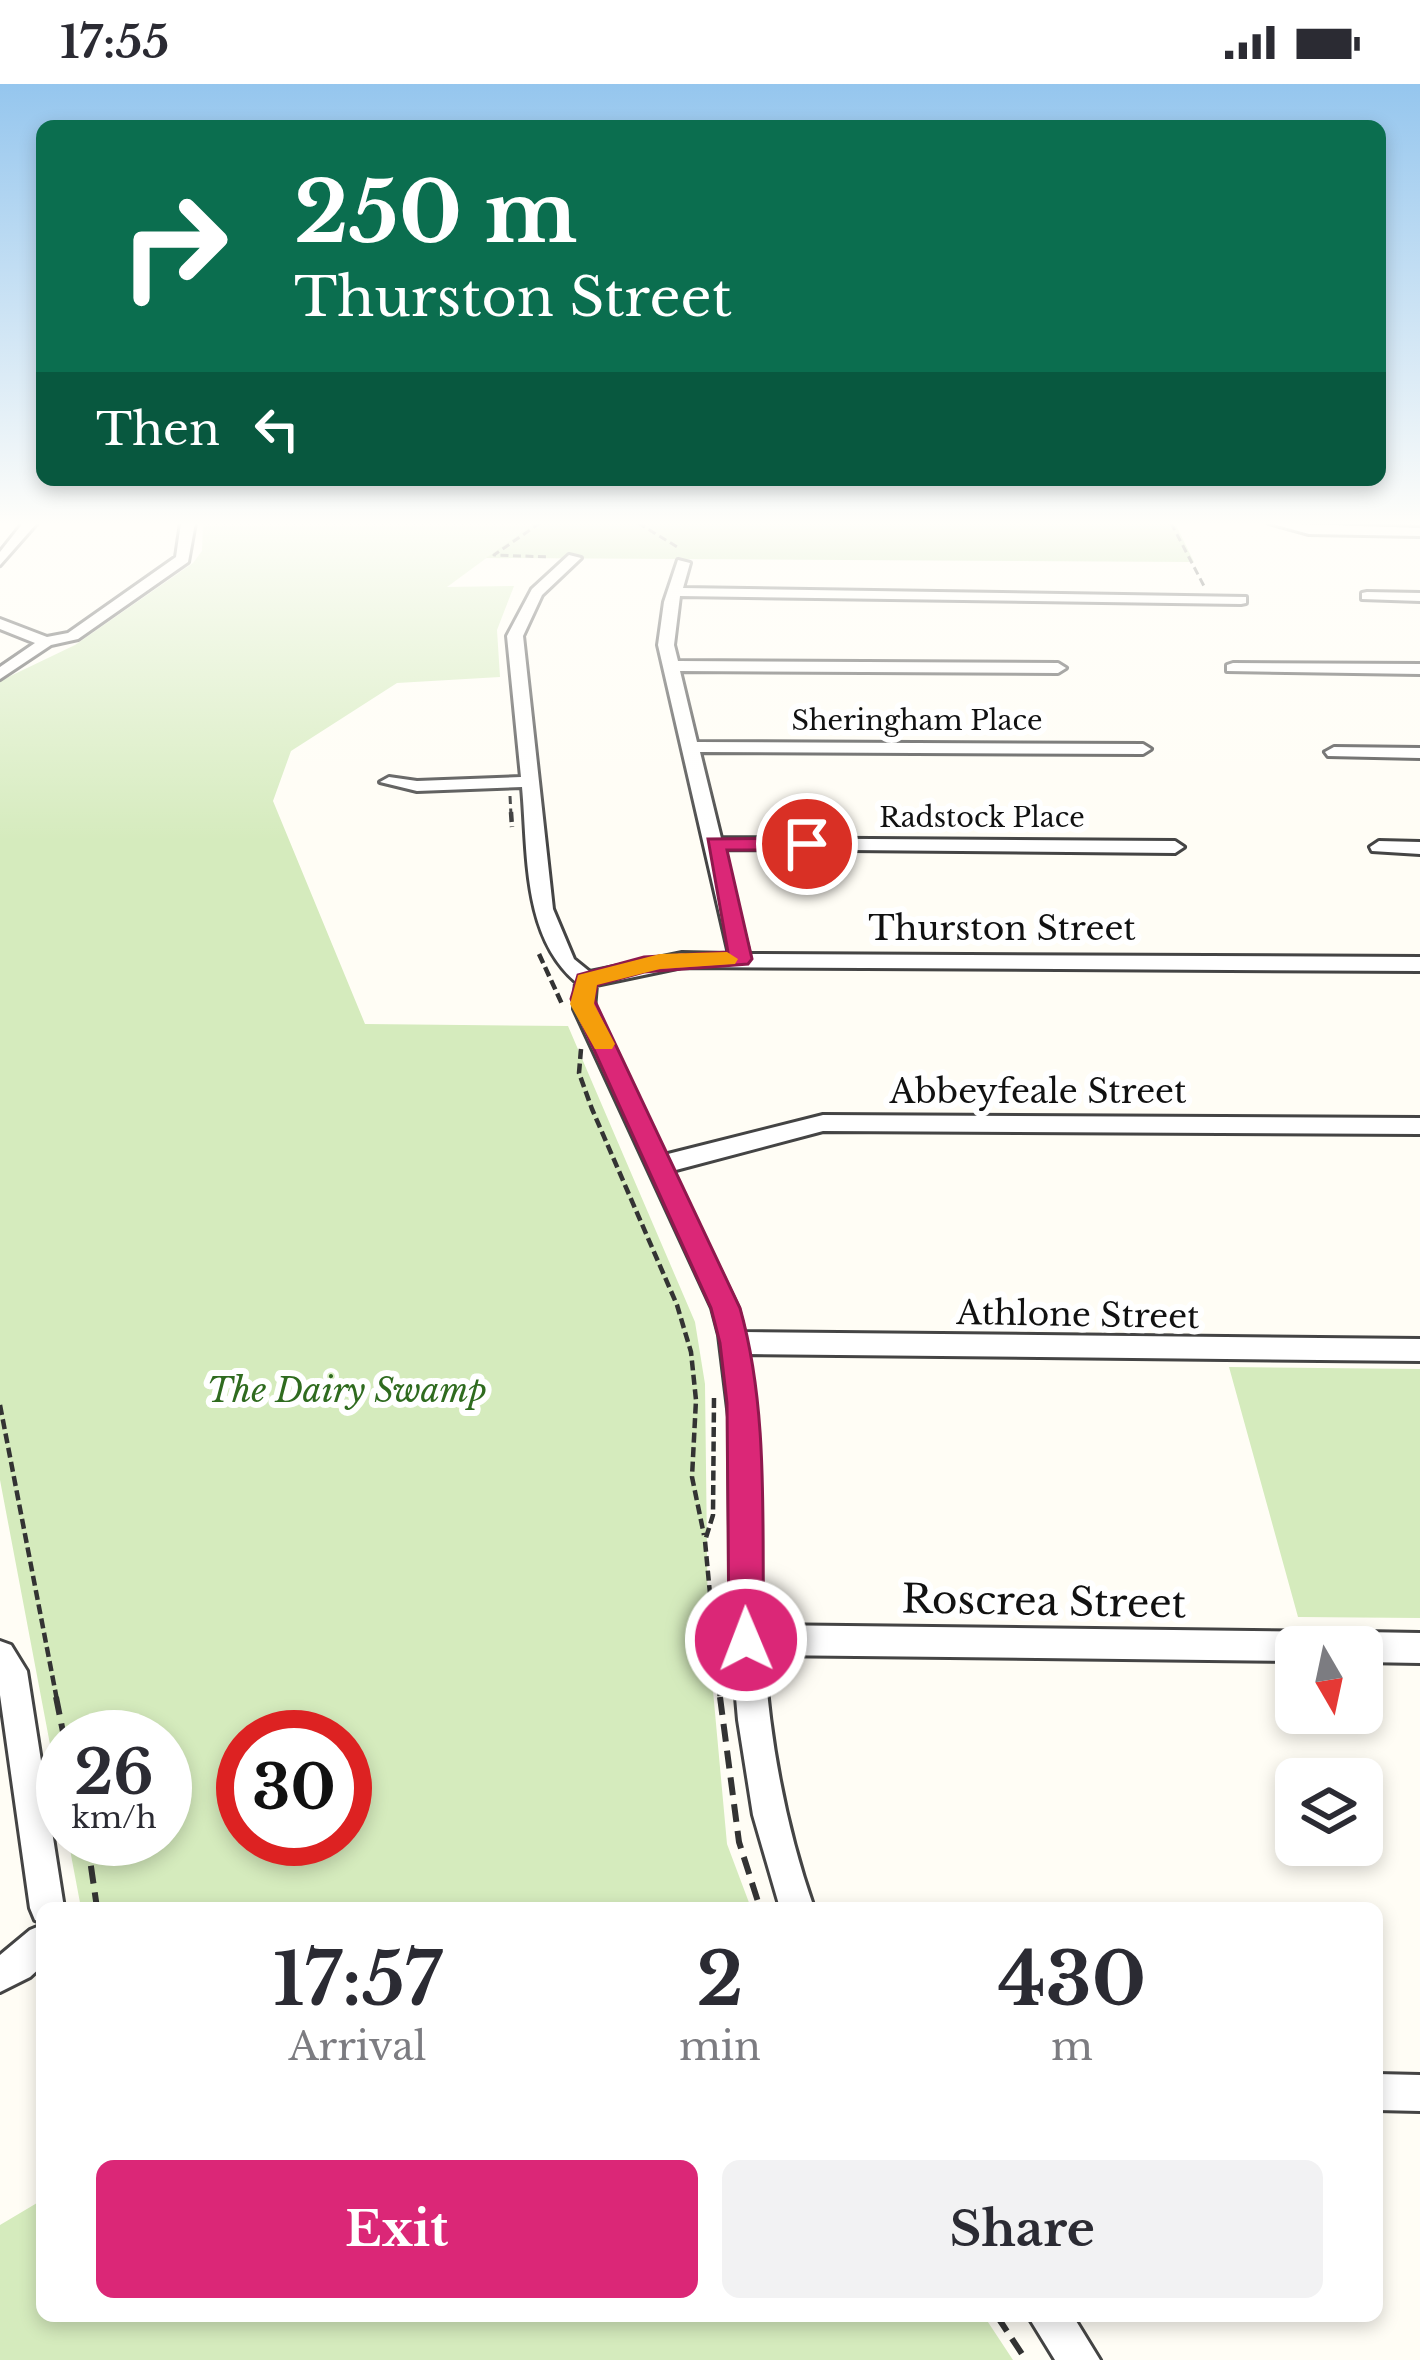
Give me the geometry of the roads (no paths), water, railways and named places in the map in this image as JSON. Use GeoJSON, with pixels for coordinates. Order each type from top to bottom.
{"type":"FeatureCollection","features":[{"type":"Feature","properties":{"kind":"street"},"geometry":{"type":"LineString","coordinates":[[13,629],[46,642]]}},
{"type":"Feature","properties":{"kind":"street"},"geometry":{"type":"LineString","coordinates":[[0,674],[46,642],[83,629]]}},
{"type":"Feature","properties":{"kind":"street"},"geometry":{"type":"LineString","coordinates":[[517,629],[543,909],[566,962],[586,980],[584,1009],[725,1308],[735,1343],[742,1403],[752,1722],[773,1844],[795,1902]]}},
{"type":"Feature","properties":{"kind":"street"},"geometry":{"type":"LineString","coordinates":[[667,629],[666,645],[740,959]]}},
{"type":"Feature","properties":{"kind":"street"},"geometry":{"type":"LineString","coordinates":[[673,666],[1058,668]]}},
{"type":"Feature","properties":{"kind":"street"},"geometry":{"type":"LineString","coordinates":[[1233,668],[1420,669]]}},
{"type":"Feature","properties":{"kind":"street","name":"Sheringham Place"},"geometry":{"type":"LineString","coordinates":[[690,747],[1143,749]]}},
{"type":"Feature","properties":{"kind":"street"},"geometry":{"type":"LineString","coordinates":[[1334,752],[1420,753]]}},
{"type":"Feature","properties":{"kind":"street"},"geometry":{"type":"LineString","coordinates":[[389,782],[417,786],[528,782]]}},
{"type":"Feature","properties":{"kind":"street","name":"Radstock Place"},"geometry":{"type":"LineString","coordinates":[[715,843],[1175,847]]}},
{"type":"Feature","properties":{"kind":"street"},"geometry":{"type":"LineString","coordinates":[[1379,848],[1420,848]]}},
{"type":"Feature","properties":{"kind":"street","name":"Thurston Street"},"geometry":{"type":"LineString","coordinates":[[586,980],[660,962],[740,959],[1420,964]]}},
{"type":"Feature","properties":{"kind":"street","name":"Abbeyfeale Street"},"geometry":{"type":"LineString","coordinates":[[660,1165],[823,1124],[1420,1126]]}},
{"type":"Feature","properties":{"kind":"street","name":"Athlone Street"},"geometry":{"type":"LineString","coordinates":[[735,1343],[1420,1350]]}},
{"type":"Feature","properties":{"kind":"street","name":"Roscrea Street"},"geometry":{"type":"LineString","coordinates":[[746,1640],[1275,1646]]}},
{"type":"Feature","properties":{"kind":"street"},"geometry":{"type":"LineString","coordinates":[[1383,1647],[1420,1648]]}},
{"type":"Feature","properties":{"kind":"street"},"geometry":{"type":"LineString","coordinates":[[0,1656],[12,1671],[46,1902]]}},
{"type":"Feature","properties":{"kind":"street"},"geometry":{"type":"LineString","coordinates":[[0,1974],[18,1966],[36,1948]]}},
{"type":"Feature","properties":{"kind":"street"},"geometry":{"type":"LineString","coordinates":[[1383,2092],[1420,2093]]}},
{"type":"Feature","properties":{"kind":"street"},"geometry":{"type":"LineString","coordinates":[[1052,2322],[1080,2360]]}},
{"type":"Feature","properties":{"kind":"park label","name":"The Dairy Swamp"},"geometry":{"type":"Point","coordinates":[347,1390]}}]}
